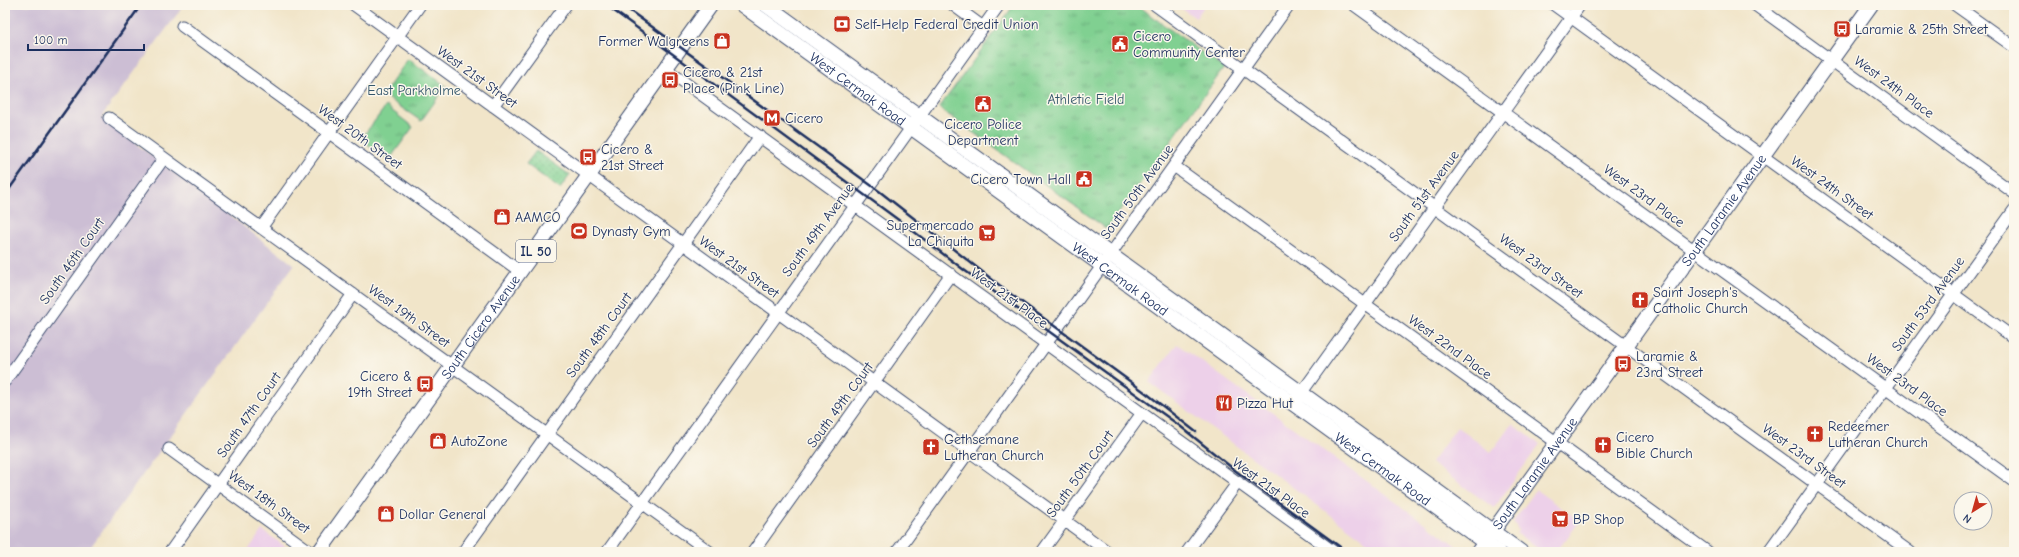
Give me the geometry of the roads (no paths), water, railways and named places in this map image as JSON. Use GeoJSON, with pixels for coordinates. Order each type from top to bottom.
{"type":"FeatureCollection","features":[{"type":"Feature","properties":{"kind":"main road","name":"South Cicero Avenue"},"geometry":{"type":"LineString","coordinates":[[319,552],[711,5]]}},
{"type":"Feature","properties":{"kind":"main road","name":"West Cermak Road"},"geometry":{"type":"LineString","coordinates":[[742,5],[915,121]]}},
{"type":"Feature","properties":{"kind":"main road","name":"West Cermak Road"},"geometry":{"type":"LineString","coordinates":[[766,5],[915,121],[1297,399],[1498,552]]}},
{"type":"Feature","properties":{"kind":"main road","name":"South Laramie Avenue"},"geometry":{"type":"LineString","coordinates":[[1486,542],[1871,5]]}},
{"type":"Feature","properties":{"kind":"main road","name":"West Cermak Road"},"geometry":{"type":"LineString","coordinates":[[1486,542],[1521,552]]}},
{"type":"Feature","properties":{"kind":"street","name":"West 21st Street"},"geometry":{"type":"LineString","coordinates":[[354,5],[588,177],[1108,552]]}},
{"type":"Feature","properties":{"kind":"street"},"geometry":{"type":"LineString","coordinates":[[261,228],[420,5]]}},
{"type":"Feature","properties":{"kind":"street"},"geometry":{"type":"LineString","coordinates":[[493,106],[566,5]]}},
{"type":"Feature","properties":{"kind":"street"},"geometry":{"type":"LineString","coordinates":[[953,5],[983,27]]}},
{"type":"Feature","properties":{"kind":"street","name":"South 49th Avenue"},"geometry":{"type":"LineString","coordinates":[[607,552],[999,5]]}},
{"type":"Feature","properties":{"kind":"street","name":"West 23rd Street"},"geometry":{"type":"LineString","coordinates":[[1155,5],[1910,552]]}},
{"type":"Feature","properties":{"kind":"street","name":"South 50th Avenue"},"geometry":{"type":"LineString","coordinates":[[897,552],[1289,5]]}},
{"type":"Feature","properties":{"kind":"street","name":"West 23rd Place"},"geometry":{"type":"LineString","coordinates":[[1354,5],[1694,252],[2014,481]]}},
{"type":"Feature","properties":{"kind":"street","name":"West 24th Street"},"geometry":{"type":"LineString","coordinates":[[1554,5],[2014,338]]}},
{"type":"Feature","properties":{"kind":"street","name":"South 51st Avenue"},"geometry":{"type":"LineString","coordinates":[[1297,399],[1580,5]]}},
{"type":"Feature","properties":{"kind":"street","name":"West 24th Place"},"geometry":{"type":"LineString","coordinates":[[1755,5],[2014,193]]}},
{"type":"Feature","properties":{"kind":"street"},"geometry":{"type":"LineString","coordinates":[[1955,5],[2014,47]]}},
{"type":"Feature","properties":{"kind":"street","name":"West 20th Street"},"geometry":{"type":"LineString","coordinates":[[182,26],[521,272]]}},
{"type":"Feature","properties":{"kind":"street","name":"West 21st Place"},"geometry":{"type":"LineString","coordinates":[[666,69],[1333,552]]}},
{"type":"Feature","properties":{"kind":"street","name":"West 19th Street"},"geometry":{"type":"LineString","coordinates":[[109,118],[710,552]]}},
{"type":"Feature","properties":{"kind":"street","name":"South 48th Court"},"geometry":{"type":"LineString","coordinates":[[463,552],[760,136]]}},
{"type":"Feature","properties":{"kind":"street","name":"South 46th Court"},"geometry":{"type":"LineString","coordinates":[[5,381],[164,158]]}},
{"type":"Feature","properties":{"kind":"street","name":"West 22nd Place"},"geometry":{"type":"LineString","coordinates":[[1174,166],[1708,552]]}},
{"type":"Feature","properties":{"kind":"street","name":"South 53rd Avenue"},"geometry":{"type":"LineString","coordinates":[[1768,552],[2014,210]]}},
{"type":"Feature","properties":{"kind":"street","name":"South 49th Court"},"geometry":{"type":"LineString","coordinates":[[753,552],[951,274]]}},
{"type":"Feature","properties":{"kind":"street","name":"South 47th Court"},"geometry":{"type":"LineString","coordinates":[[170,552],[353,294]]}},
{"type":"Feature","properties":{"kind":"street","name":"South 50th Court"},"geometry":{"type":"LineString","coordinates":[[1042,552],[1142,413]]}},
{"type":"Feature","properties":{"kind":"street","name":"West 18th Street"},"geometry":{"type":"LineString","coordinates":[[169,449],[311,552]]}},
{"type":"Feature","properties":{"kind":"street"},"geometry":{"type":"LineString","coordinates":[[1187,552],[1238,482]]}},
{"type":"Feature","properties":{"kind":"railway"},"geometry":{"type":"LineString","coordinates":[[5,195],[141,5]]}},
{"type":"Feature","properties":{"kind":"railway"},"geometry":{"type":"LineString","coordinates":[[606,5],[908,227],[964,270],[1180,426],[1236,471],[1347,552]]}},
{"type":"Feature","properties":{"kind":"railway"},"geometry":{"type":"LineString","coordinates":[[622,5],[879,191],[1012,295],[1146,393],[1196,432]]}},
{"type":"Feature","properties":{"kind":"place","name":"Self-Help Federal Credit Union"},"geometry":{"type":"Point","coordinates":[842,24]}},
{"type":"Feature","properties":{"kind":"place","name":"Laramie & 25th Street"},"geometry":{"type":"Point","coordinates":[1842,29]}},
{"type":"Feature","properties":{"kind":"place","name":"Former Walgreens"},"geometry":{"type":"Point","coordinates":[722,41]}},
{"type":"Feature","properties":{"kind":"place","name":"Cicero Community Center"},"geometry":{"type":"Point","coordinates":[1120,44]}},
{"type":"Feature","properties":{"kind":"place","name":"Cicero & 21st Place (Pink Line)"},"geometry":{"type":"Point","coordinates":[670,80]}},
{"type":"Feature","properties":{"kind":"place","name":"Cicero Police Department"},"geometry":{"type":"Point","coordinates":[983,104]}},
{"type":"Feature","properties":{"kind":"place","name":"Cicero"},"geometry":{"type":"Point","coordinates":[772,118]}},
{"type":"Feature","properties":{"kind":"place","name":"Cicero & 21st Street"},"geometry":{"type":"Point","coordinates":[588,157]}},
{"type":"Feature","properties":{"kind":"place","name":"Cicero Town Hall"},"geometry":{"type":"Point","coordinates":[1084,179]}},
{"type":"Feature","properties":{"kind":"place","name":"AAMCO"},"geometry":{"type":"Point","coordinates":[502,217]}},
{"type":"Feature","properties":{"kind":"place","name":"Dynasty Gym"},"geometry":{"type":"Point","coordinates":[579,231]}},
{"type":"Feature","properties":{"kind":"place","name":"Supermercado La Chiquita"},"geometry":{"type":"Point","coordinates":[987,233]}},
{"type":"Feature","properties":{"kind":"place","name":"Saint Joseph's Catholic Church"},"geometry":{"type":"Point","coordinates":[1640,300]}},
{"type":"Feature","properties":{"kind":"place","name":"Laramie & 23rd Street"},"geometry":{"type":"Point","coordinates":[1623,364]}},
{"type":"Feature","properties":{"kind":"place","name":"Cicero & 19th Street"},"geometry":{"type":"Point","coordinates":[425,384]}},
{"type":"Feature","properties":{"kind":"place","name":"Pizza Hut"},"geometry":{"type":"Point","coordinates":[1224,403]}},
{"type":"Feature","properties":{"kind":"place","name":"Redeemer Lutheran Church"},"geometry":{"type":"Point","coordinates":[1815,434]}},
{"type":"Feature","properties":{"kind":"place","name":"AutoZone"},"geometry":{"type":"Point","coordinates":[438,441]}},
{"type":"Feature","properties":{"kind":"place","name":"Cicero Bible Church"},"geometry":{"type":"Point","coordinates":[1603,445]}},
{"type":"Feature","properties":{"kind":"place","name":"Gethsemane Lutheran Church"},"geometry":{"type":"Point","coordinates":[931,447]}},
{"type":"Feature","properties":{"kind":"place","name":"Dollar General"},"geometry":{"type":"Point","coordinates":[386,514]}},
{"type":"Feature","properties":{"kind":"place","name":"BP Shop"},"geometry":{"type":"Point","coordinates":[1560,519]}},
{"type":"Feature","properties":{"kind":"park label","name":"East Parkholme"},"geometry":{"type":"Point","coordinates":[414,90]}},
{"type":"Feature","properties":{"kind":"park label","name":"Athletic Field"},"geometry":{"type":"Point","coordinates":[1086,99]}}]}
